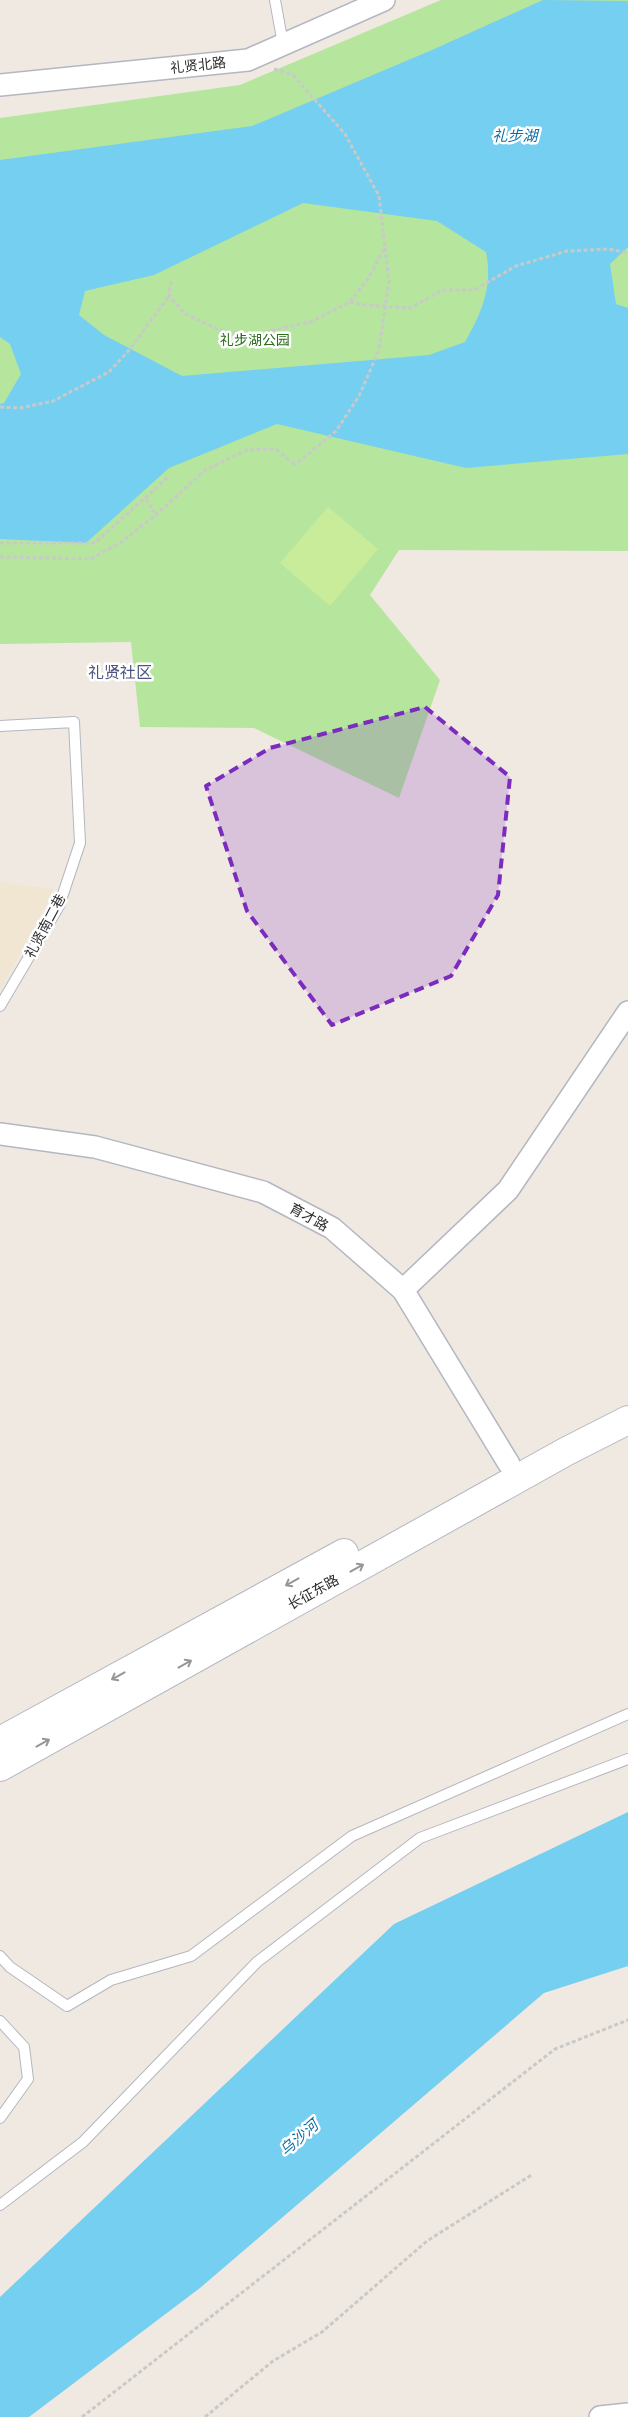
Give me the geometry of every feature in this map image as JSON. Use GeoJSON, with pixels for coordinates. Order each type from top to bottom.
{"type":"FeatureCollection","features":[{"type":"Feature","properties":{"kind":"main road","name":"长征东路"},"geometry":{"type":"LineString","coordinates":[[0,1741],[509,1464],[628,1402]]}},
{"type":"Feature","properties":{"kind":"main road","name":"长征东路"},"geometry":{"type":"LineString","coordinates":[[0,1766],[567,1451],[628,1420]]}},
{"type":"Feature","properties":{"kind":"street","name":"礼贤北路"},"geometry":{"type":"LineString","coordinates":[[0,85],[248,60],[384,0]]}},
{"type":"Feature","properties":{"kind":"street"},"geometry":{"type":"LineString","coordinates":[[403,1290],[508,1190],[628,1012]]}},
{"type":"Feature","properties":{"kind":"street","name":"育才路"},"geometry":{"type":"LineString","coordinates":[[0,1134],[96,1146],[263,1192],[332,1228],[403,1290],[509,1464]]}},
{"type":"Feature","properties":{"kind":"street"},"geometry":{"type":"LineString","coordinates":[[600,2417],[628,2414]]}},
{"type":"Feature","properties":{"kind":"lane"},"geometry":{"type":"LineString","coordinates":[[275,0],[283,44]]}},
{"type":"Feature","properties":{"kind":"lane","name":"礼贤南二巷"},"geometry":{"type":"LineString","coordinates":[[0,726],[74,722],[80,843],[59,906],[0,1006]]}},
{"type":"Feature","properties":{"kind":"lane"},"geometry":{"type":"LineString","coordinates":[[0,1956],[10,1967],[67,2006],[111,1980],[191,1956],[352,1836],[628,1714]]}},
{"type":"Feature","properties":{"kind":"lane"},"geometry":{"type":"LineString","coordinates":[[0,2205],[83,2142],[257,1962],[420,1838],[628,1759]]}},
{"type":"Feature","properties":{"kind":"lane"},"geometry":{"type":"LineString","coordinates":[[0,2021],[24,2047],[28,2079],[0,2118]]}},
{"type":"Feature","properties":{"kind":"path"},"geometry":{"type":"LineString","coordinates":[[0,557],[91,559],[120,543],[205,470],[247,450],[276,449],[295,465],[336,431],[359,396],[379,350],[389,281],[379,196],[345,134],[293,75]]}},
{"type":"Feature","properties":{"kind":"path"},"geometry":{"type":"LineString","coordinates":[[169,296],[185,314],[220,330],[251,335],[310,322],[350,302],[369,277],[385,247]]}},
{"type":"Feature","properties":{"kind":"path"},"geometry":{"type":"LineString","coordinates":[[350,302],[410,308],[443,290],[474,290],[516,266],[567,251],[608,249],[628,253]]}},
{"type":"Feature","properties":{"kind":"path"},"geometry":{"type":"LineString","coordinates":[[0,407],[20,408],[53,401],[109,372],[130,350],[169,296],[172,281]]}},
{"type":"Feature","properties":{"kind":"path"},"geometry":{"type":"LineString","coordinates":[[0,543],[96,543],[168,477]]}},
{"type":"Feature","properties":{"kind":"path"},"geometry":{"type":"LineString","coordinates":[[146,499],[156,514]]}},
{"type":"Feature","properties":{"kind":"path"},"geometry":{"type":"LineString","coordinates":[[82,2417],[555,2049],[628,2020]]}},
{"type":"Feature","properties":{"kind":"path"},"geometry":{"type":"LineString","coordinates":[[205,2417],[273,2361],[322,2332],[427,2241],[533,2174]]}},
{"type":"Feature","properties":{"kind":"highlighted area"},"geometry":{"type":"Polygon","coordinates":[[[425,707],[510,777],[498,895],[451,976],[332,1025],[247,911],[206,786],[270,748],[425,707]]]}},
{"type":"Feature","properties":{"kind":"shaded area"},"geometry":{"type":"Polygon","coordinates":[[[0,882],[54,889],[0,990],[0,882]]]}},
{"type":"Feature","properties":{"kind":"green space","name":"礼步湖公园"},"geometry":{"type":"Polygon","coordinates":[[[441,0],[628,0],[628,551],[399,550],[370,595],[440,680],[399,798],[254,728],[140,727],[131,642],[0,644],[0,118],[240,85],[441,0]]]}},
{"type":"Feature","properties":{"kind":"green space"},"geometry":{"type":"Polygon","coordinates":[[[328,507],[378,549],[330,606],[280,563],[328,507]]]}},
{"type":"Feature","properties":{"kind":"water","name":"礼步湖"},"geometry":{"type":"Polygon","coordinates":[[[543,0],[628,1],[628,247],[610,264],[616,304],[628,308],[628,454],[466,468],[277,424],[169,468],[86,543],[0,539],[0,404],[4,403],[21,374],[10,344],[0,337],[0,160],[252,126],[432,50],[543,0]],[[303,203],[154,275],[85,291],[79,315],[104,335],[182,376],[429,355],[465,342],[481,310],[488,277],[486,252],[437,221],[303,203]]]}},
{"type":"Feature","properties":{"kind":"water","name":"乌沙河"},"geometry":{"type":"Polygon","coordinates":[[[628,1812],[628,1966],[544,1993],[200,2288],[29,2417],[0,2417],[0,2297],[394,1924],[628,1812]]]}},
{"type":"Feature","properties":{"kind":"district","name":"礼贤社区"},"geometry":{"type":"Point","coordinates":[120,672]}}]}
